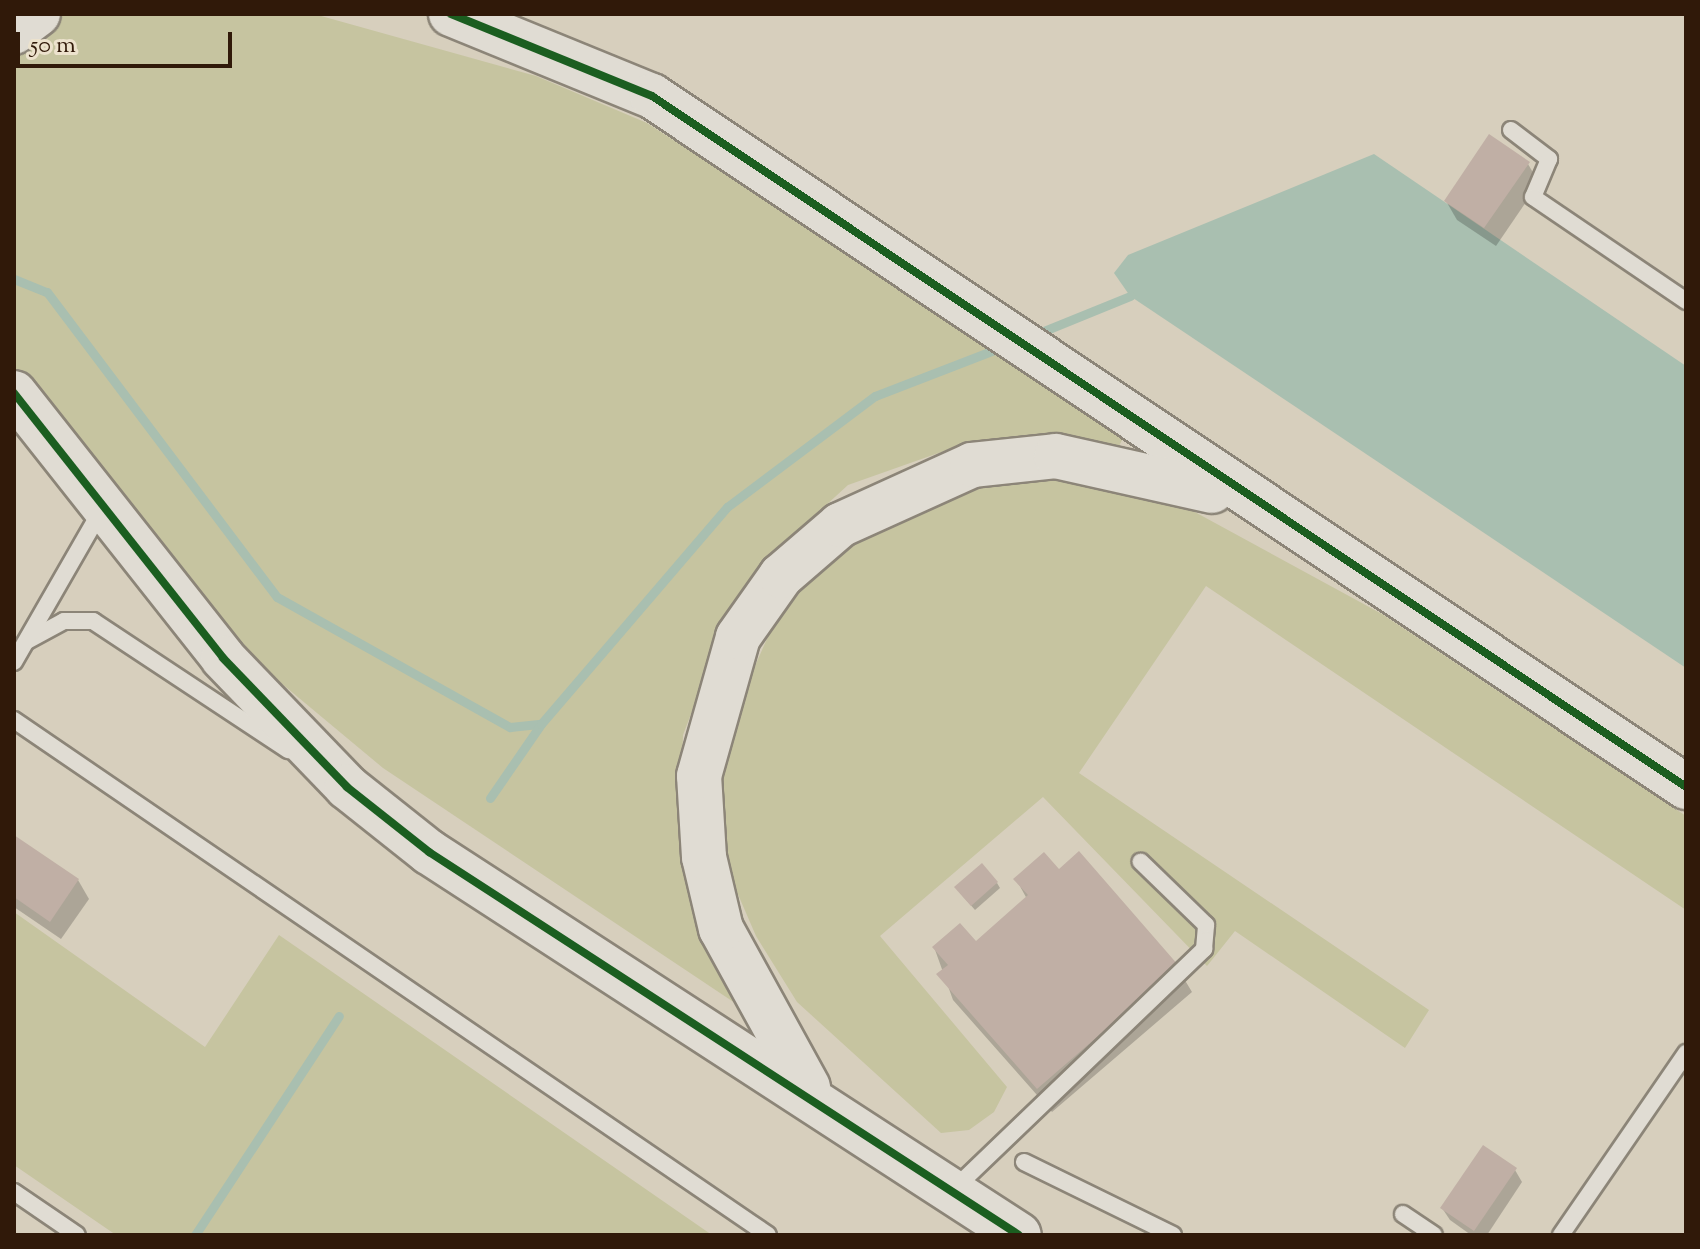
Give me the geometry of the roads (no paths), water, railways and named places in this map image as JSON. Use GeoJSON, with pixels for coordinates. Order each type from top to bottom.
{"type":"FeatureCollection","features":[{"type":"Feature","properties":{"kind":"street"},"geometry":{"type":"LineString","coordinates":[[14,32],[38,14]]}},
{"type":"Feature","properties":{"kind":"street"},"geometry":{"type":"LineString","coordinates":[[451,14],[652,96],[933,283],[1254,504],[1686,787]]}},
{"type":"Feature","properties":{"kind":"street"},"geometry":{"type":"LineString","coordinates":[[14,393],[223,658],[347,787],[429,852],[814,1096],[1019,1235]]}},
{"type":"Feature","properties":{"kind":"street"},"geometry":{"type":"LineString","coordinates":[[814,1096],[721,929],[701,803],[712,709],[732,652],[781,576],[840,525],[972,465],[1056,456],[1181,480],[1254,504]]}},
{"type":"Feature","properties":{"kind":"lane"},"geometry":{"type":"LineString","coordinates":[[1511,130],[1552,167],[1533,197],[1686,301]]}},
{"type":"Feature","properties":{"kind":"lane"},"geometry":{"type":"LineString","coordinates":[[14,662],[102,508]]}},
{"type":"Feature","properties":{"kind":"lane"},"geometry":{"type":"LineString","coordinates":[[27,641],[64,621],[93,621],[347,787]]}},
{"type":"Feature","properties":{"kind":"lane"},"geometry":{"type":"LineString","coordinates":[[14,720],[768,1235]]}},
{"type":"Feature","properties":{"kind":"lane"},"geometry":{"type":"LineString","coordinates":[[952,1190],[1204,949],[1206,925],[1141,862]]}},
{"type":"Feature","properties":{"kind":"lane"},"geometry":{"type":"LineString","coordinates":[[1561,1235],[1686,1053]]}},
{"type":"Feature","properties":{"kind":"lane"},"geometry":{"type":"LineString","coordinates":[[1024,1162],[1173,1235]]}},
{"type":"Feature","properties":{"kind":"lane"},"geometry":{"type":"LineString","coordinates":[[14,1192],[77,1235]]}},
{"type":"Feature","properties":{"kind":"lane"},"geometry":{"type":"LineString","coordinates":[[1403,1214],[1434,1235]]}},
{"type":"Feature","properties":{"kind":"waterway"},"geometry":{"type":"LineString","coordinates":[[14,279],[47,292],[277,597],[510,727],[541,724]]}},
{"type":"Feature","properties":{"kind":"waterway"},"geometry":{"type":"LineString","coordinates":[[1034,335],[1130,296]]}},
{"type":"Feature","properties":{"kind":"waterway"},"geometry":{"type":"LineString","coordinates":[[490,798],[541,724],[727,507],[875,396],[1002,347]]}},
{"type":"Feature","properties":{"kind":"waterway"},"geometry":{"type":"LineString","coordinates":[[195,1235],[339,1016]]}}]}
